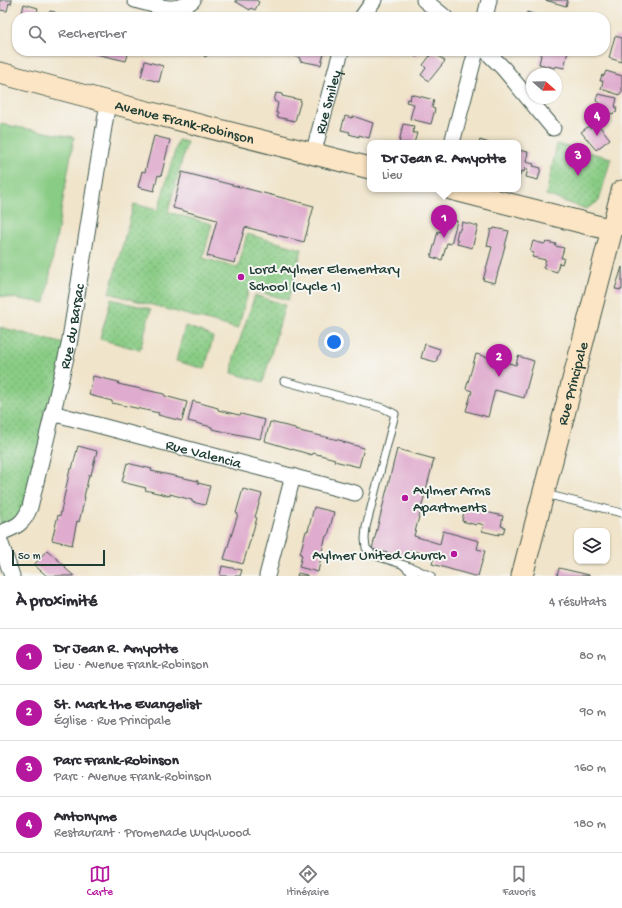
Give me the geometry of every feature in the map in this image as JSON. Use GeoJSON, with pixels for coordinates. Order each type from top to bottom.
{"type":"FeatureCollection","features":[{"type":"Feature","properties":{"kind":"main road","name":"Avenue Frank-Robinson"},"geometry":{"type":"LineString","coordinates":[[0,73],[108,102],[367,167]]}},
{"type":"Feature","properties":{"kind":"main road","name":"Rue Principale"},"geometry":{"type":"LineString","coordinates":[[522,576],[543,494],[617,231],[622,191]]}},
{"type":"Feature","properties":{"kind":"main road"},"geometry":{"type":"LineString","coordinates":[[463,192],[617,231]]}},
{"type":"Feature","properties":{"kind":"street"},"geometry":{"type":"LineString","coordinates":[[135,0],[174,9],[183,7],[193,0]]}},
{"type":"Feature","properties":{"kind":"street"},"geometry":{"type":"LineString","coordinates":[[366,12],[374,0]]}},
{"type":"Feature","properties":{"kind":"street"},"geometry":{"type":"LineString","coordinates":[[424,0],[439,12]]}},
{"type":"Feature","properties":{"kind":"street"},"geometry":{"type":"LineString","coordinates":[[486,12],[489,0]]}},
{"type":"Feature","properties":{"kind":"street","name":"Rue Smiley"},"geometry":{"type":"LineString","coordinates":[[313,154],[340,56]]}},
{"type":"Feature","properties":{"kind":"street"},"geometry":{"type":"LineString","coordinates":[[453,140],[475,56]]}},
{"type":"Feature","properties":{"kind":"street"},"geometry":{"type":"LineString","coordinates":[[491,56],[503,68],[553,128]]}},
{"type":"Feature","properties":{"kind":"street","name":"Rue du Barsac"},"geometry":{"type":"LineString","coordinates":[[0,533],[15,527],[27,517],[68,345],[108,102]]}},
{"type":"Feature","properties":{"kind":"street","name":"Rue Valencia"},"geometry":{"type":"LineString","coordinates":[[52,413],[355,493]]}},
{"type":"Feature","properties":{"kind":"street"},"geometry":{"type":"LineString","coordinates":[[267,576],[293,476]]}},
{"type":"Feature","properties":{"kind":"street"},"geometry":{"type":"LineString","coordinates":[[0,541],[12,576]]}},
{"type":"Feature","properties":{"kind":"lane"},"geometry":{"type":"LineString","coordinates":[[284,381],[383,408],[395,414],[373,497],[365,539],[366,548],[373,555],[382,559],[402,564],[431,576]]}},
{"type":"Feature","properties":{"kind":"lane"},"geometry":{"type":"LineString","coordinates":[[543,494],[622,513]]}},
{"type":"Feature","properties":{"kind":"lane"},"geometry":{"type":"LineString","coordinates":[[402,564],[415,576]]}},
{"type":"Feature","properties":{"kind":"green space"},"geometry":{"type":"Polygon","coordinates":[[[0,124],[74,137],[45,303],[0,296],[0,124]]]}},
{"type":"Feature","properties":{"kind":"green space"},"geometry":{"type":"Polygon","coordinates":[[[178,140],[187,142],[168,212],[212,224],[203,258],[238,268],[247,234],[302,249],[288,300],[249,289],[238,329],[109,293],[134,204],[158,210],[178,140]]]}},
{"type":"Feature","properties":{"kind":"green space"},"geometry":{"type":"Polygon","coordinates":[[[557,144],[611,158],[599,201],[586,209],[546,195],[557,144]]]}},
{"type":"Feature","properties":{"kind":"green space"},"geometry":{"type":"Polygon","coordinates":[[[255,295],[285,305],[263,382],[232,373],[234,357],[255,295]]]}},
{"type":"Feature","properties":{"kind":"green space"},"geometry":{"type":"Polygon","coordinates":[[[111,299],[151,309],[140,350],[100,339],[111,299]]]}},
{"type":"Feature","properties":{"kind":"green space"},"geometry":{"type":"Polygon","coordinates":[[[185,326],[213,337],[205,369],[176,361],[185,326]]]}},
{"type":"Feature","properties":{"kind":"green space"},"geometry":{"type":"Polygon","coordinates":[[[0,327],[69,345],[30,507],[0,533],[0,327]]]}},
{"type":"Feature","properties":{"kind":"building"},"geometry":{"type":"Polygon","coordinates":[[[0,0],[12,0],[11,4],[9,3],[7,11],[0,10],[0,0]]]}},
{"type":"Feature","properties":{"kind":"building"},"geometry":{"type":"Polygon","coordinates":[[[256,0],[259,2],[255,10],[251,8],[250,10],[235,1],[256,0]]]}},
{"type":"Feature","properties":{"kind":"building"},"geometry":{"type":"Polygon","coordinates":[[[545,0],[568,0],[566,6],[545,0]]]}},
{"type":"Feature","properties":{"kind":"building"},"geometry":{"type":"Polygon","coordinates":[[[24,4],[38,8],[37,12],[22,12],[24,4]]]}},
{"type":"Feature","properties":{"kind":"building"},"geometry":{"type":"Polygon","coordinates":[[[615,36],[622,38],[622,62],[609,58],[615,36]]]}},
{"type":"Feature","properties":{"kind":"building"},"geometry":{"type":"Polygon","coordinates":[[[105,56],[128,56],[126,61],[105,56]]]}},
{"type":"Feature","properties":{"kind":"building"},"geometry":{"type":"Polygon","coordinates":[[[295,56],[323,56],[321,65],[300,61],[300,58],[295,56]]]}},
{"type":"Feature","properties":{"kind":"building"},"geometry":{"type":"Polygon","coordinates":[[[430,56],[438,56],[445,61],[429,81],[421,75],[426,68],[423,65],[430,56]]]}},
{"type":"Feature","properties":{"kind":"building"},"geometry":{"type":"Polygon","coordinates":[[[541,56],[567,56],[564,68],[555,66],[555,68],[539,64],[541,56]]]}},
{"type":"Feature","properties":{"kind":"building"},"geometry":{"type":"Polygon","coordinates":[[[145,61],[163,66],[159,82],[141,77],[145,61]]]}},
{"type":"Feature","properties":{"kind":"building"},"geometry":{"type":"Polygon","coordinates":[[[606,71],[622,76],[622,93],[620,93],[620,95],[601,89],[603,81],[600,81],[602,75],[604,76],[606,71]]]}},
{"type":"Feature","properties":{"kind":"building"},"geometry":{"type":"Polygon","coordinates":[[[276,93],[282,94],[282,96],[301,100],[295,121],[277,117],[278,113],[276,113],[278,103],[274,101],[276,93]]]}},
{"type":"Feature","properties":{"kind":"building"},"geometry":{"type":"Polygon","coordinates":[[[411,94],[434,100],[432,108],[435,109],[431,124],[410,119],[414,104],[406,102],[407,99],[410,100],[411,94]]]}},
{"type":"Feature","properties":{"kind":"building"},"geometry":{"type":"Polygon","coordinates":[[[598,94],[617,98],[615,107],[617,107],[616,113],[614,112],[613,114],[598,110],[600,103],[596,101],[598,94]]]}},
{"type":"Feature","properties":{"kind":"building"},"geometry":{"type":"Polygon","coordinates":[[[345,116],[352,118],[353,116],[373,123],[369,138],[359,135],[359,137],[349,134],[350,132],[341,130],[345,116]]]}},
{"type":"Feature","properties":{"kind":"building"},"geometry":{"type":"Polygon","coordinates":[[[597,123],[610,139],[596,150],[581,132],[589,126],[590,128],[597,123]]]}},
{"type":"Feature","properties":{"kind":"building"},"geometry":{"type":"Polygon","coordinates":[[[403,124],[414,126],[413,133],[417,133],[415,140],[400,140],[403,124]]]}},
{"type":"Feature","properties":{"kind":"building"},"geometry":{"type":"Polygon","coordinates":[[[154,136],[170,140],[161,176],[158,175],[154,191],[138,187],[142,171],[145,172],[154,136]]]}},
{"type":"Feature","properties":{"kind":"building"},"geometry":{"type":"Polygon","coordinates":[[[521,151],[528,152],[526,162],[541,168],[538,180],[526,177],[528,169],[525,168],[524,172],[521,171],[521,151]]]}},
{"type":"Feature","properties":{"kind":"building"},"geometry":{"type":"Polygon","coordinates":[[[182,172],[314,206],[304,242],[245,227],[235,263],[207,256],[217,220],[173,208],[182,172]]]}},
{"type":"Feature","properties":{"kind":"building"},"geometry":{"type":"Polygon","coordinates":[[[444,217],[457,221],[451,244],[447,243],[442,260],[431,257],[438,231],[441,232],[444,217]]]}},
{"type":"Feature","properties":{"kind":"building"},"geometry":{"type":"Polygon","coordinates":[[[462,222],[478,226],[472,248],[457,244],[458,240],[456,239],[458,230],[460,230],[462,222]]]}},
{"type":"Feature","properties":{"kind":"building"},"geometry":{"type":"Polygon","coordinates":[[[494,228],[509,231],[495,283],[483,280],[492,247],[487,246],[491,229],[493,230],[494,228]]]}},
{"type":"Feature","properties":{"kind":"building"},"geometry":{"type":"Polygon","coordinates":[[[533,241],[544,244],[546,242],[556,244],[555,246],[564,248],[561,258],[564,258],[562,264],[559,263],[557,272],[543,268],[546,260],[532,257],[534,253],[530,252],[533,241]]]}},
{"type":"Feature","properties":{"kind":"building"},"geometry":{"type":"Polygon","coordinates":[[[622,267],[622,290],[615,289],[622,267]]]}},
{"type":"Feature","properties":{"kind":"building"},"geometry":{"type":"Polygon","coordinates":[[[425,344],[440,349],[436,362],[421,358],[425,344]]]}},
{"type":"Feature","properties":{"kind":"building"},"geometry":{"type":"Polygon","coordinates":[[[476,354],[516,365],[518,356],[534,361],[524,398],[495,390],[488,417],[466,411],[472,391],[466,389],[476,354]]]}},
{"type":"Feature","properties":{"kind":"building"},"geometry":{"type":"Polygon","coordinates":[[[93,376],[119,382],[118,384],[164,394],[165,396],[187,402],[182,421],[158,415],[159,413],[112,403],[112,401],[89,395],[93,376]]]}},
{"type":"Feature","properties":{"kind":"building"},"geometry":{"type":"Polygon","coordinates":[[[193,401],[218,408],[218,410],[265,420],[260,439],[212,429],[212,427],[188,421],[193,401]]]}},
{"type":"Feature","properties":{"kind":"building"},"geometry":{"type":"Polygon","coordinates":[[[270,422],[364,448],[359,467],[334,461],[335,459],[313,453],[312,455],[265,441],[270,422]]]}},
{"type":"Feature","properties":{"kind":"building"},"geometry":{"type":"Polygon","coordinates":[[[78,446],[97,451],[91,475],[89,475],[82,510],[79,522],[77,521],[72,545],[52,540],[58,515],[60,516],[70,469],[72,469],[78,446]]]}},
{"type":"Feature","properties":{"kind":"building","name":"Aylmer Arms Apartments"},"geometry":{"type":"Polygon","coordinates":[[[397,449],[434,459],[414,536],[440,544],[443,531],[479,541],[477,549],[485,551],[478,576],[432,564],[434,557],[410,550],[408,558],[372,549],[397,449]]]}},
{"type":"Feature","properties":{"kind":"building"},"geometry":{"type":"Polygon","coordinates":[[[127,463],[152,469],[151,471],[198,481],[198,483],[210,486],[205,505],[170,494],[170,496],[145,490],[146,488],[122,482],[127,463]]]}},
{"type":"Feature","properties":{"kind":"building"},"geometry":{"type":"Polygon","coordinates":[[[243,489],[262,494],[255,517],[257,518],[243,564],[224,559],[238,514],[236,513],[243,489]]]}},
{"type":"Feature","properties":{"kind":"building"},"geometry":{"type":"Polygon","coordinates":[[[314,507],[334,512],[328,536],[326,536],[323,547],[318,572],[299,567],[302,555],[300,554],[314,507]]]}},
{"type":"Feature","properties":{"kind":"building"},"geometry":{"type":"Polygon","coordinates":[[[465,507],[503,516],[501,526],[505,527],[503,534],[499,533],[499,535],[482,531],[484,525],[477,523],[476,525],[462,521],[465,507]]]}},
{"type":"Feature","properties":{"kind":"building"},"geometry":{"type":"Polygon","coordinates":[[[47,550],[74,576],[47,576],[34,565],[47,550]]]}},
{"type":"Feature","properties":{"kind":"building"},"geometry":{"type":"Polygon","coordinates":[[[222,566],[242,570],[240,576],[220,576],[222,566]]]}},
{"type":"Feature","properties":{"kind":"building"},"geometry":{"type":"Polygon","coordinates":[[[559,568],[589,575],[589,576],[557,576],[559,568]]]}},
{"type":"Feature","properties":{"kind":"building"},"geometry":{"type":"Polygon","coordinates":[[[298,573],[307,575],[307,576],[297,576],[298,573]]]}},
{"type":"Feature","properties":{"kind":"place","name":"Antonyme"},"geometry":{"type":"Point","coordinates":[597,136]}},
{"type":"Feature","properties":{"kind":"place","name":"Parc Frank-Robinson"},"geometry":{"type":"Point","coordinates":[578,176]}},
{"type":"Feature","properties":{"kind":"place","name":"Dr Jean R. Amyotte"},"geometry":{"type":"Point","coordinates":[444,238]}},
{"type":"Feature","properties":{"kind":"place","name":"Lord Aylmer Elementary School (Cycle 1)"},"geometry":{"type":"Point","coordinates":[241,277]}},
{"type":"Feature","properties":{"kind":"place","name":"St. Mark the Evangelist"},"geometry":{"type":"Point","coordinates":[499,377]}},
{"type":"Feature","properties":{"kind":"place","name":"Aylmer Arms Apartments"},"geometry":{"type":"Point","coordinates":[405,498]}},
{"type":"Feature","properties":{"kind":"place","name":"Aylmer United Church"},"geometry":{"type":"Point","coordinates":[454,554]}}]}
